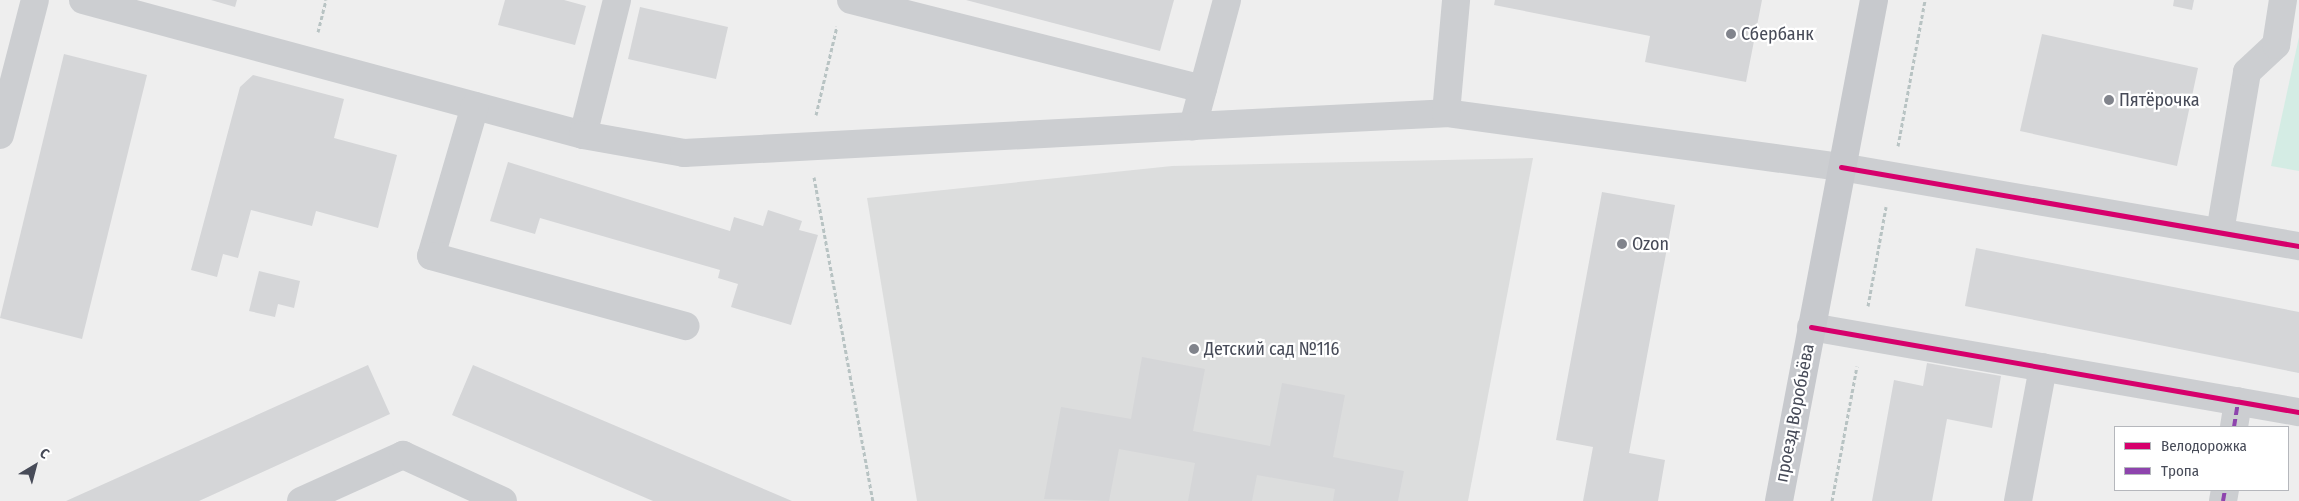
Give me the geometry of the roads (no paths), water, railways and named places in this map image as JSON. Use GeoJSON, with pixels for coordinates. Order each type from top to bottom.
{"type":"FeatureCollection","features":[{"type":"Feature","properties":{"kind":"main road","name":"проезд Воробьёва"},"geometry":{"type":"LineString","coordinates":[[1779,501],[1874,0]]}},
{"type":"Feature","properties":{"kind":"street"},"geometry":{"type":"LineString","coordinates":[[0,135],[35,0]]}},
{"type":"Feature","properties":{"kind":"street"},"geometry":{"type":"LineString","coordinates":[[83,0],[583,135],[684,153],[1446,113],[1841,167],[2299,246]]}},
{"type":"Feature","properties":{"kind":"street"},"geometry":{"type":"LineString","coordinates":[[583,135],[617,0]]}},
{"type":"Feature","properties":{"kind":"street"},"geometry":{"type":"LineString","coordinates":[[1193,126],[1226,0]]}},
{"type":"Feature","properties":{"kind":"street"},"geometry":{"type":"LineString","coordinates":[[1446,113],[1456,0]]}},
{"type":"Feature","properties":{"kind":"street"},"geometry":{"type":"LineString","coordinates":[[2220,232],[2247,72],[2276,45],[2283,0]]}},
{"type":"Feature","properties":{"kind":"street"},"geometry":{"type":"LineString","coordinates":[[844,9],[1202,89]]}},
{"type":"Feature","properties":{"kind":"street"},"geometry":{"type":"LineString","coordinates":[[474,106],[431,256],[686,326]]}},
{"type":"Feature","properties":{"kind":"street"},"geometry":{"type":"LineString","coordinates":[[1811,327],[2043,367],[2236,414],[2299,412]]}},
{"type":"Feature","properties":{"kind":"street"},"geometry":{"type":"LineString","coordinates":[[2018,501],[2043,367]]}},
{"type":"Feature","properties":{"kind":"street"},"geometry":{"type":"LineString","coordinates":[[301,501],[404,455],[502,501]]}},
{"type":"Feature","properties":{"kind":"place","name":"Сбербанк"},"geometry":{"type":"Point","coordinates":[1731,34]}},
{"type":"Feature","properties":{"kind":"place","name":"Пятёрочка"},"geometry":{"type":"Point","coordinates":[2109,100]}},
{"type":"Feature","properties":{"kind":"place","name":"Ozon"},"geometry":{"type":"Point","coordinates":[1622,244]}},
{"type":"Feature","properties":{"kind":"place","name":"Детский сад №116"},"geometry":{"type":"Point","coordinates":[1194,349]}}]}
